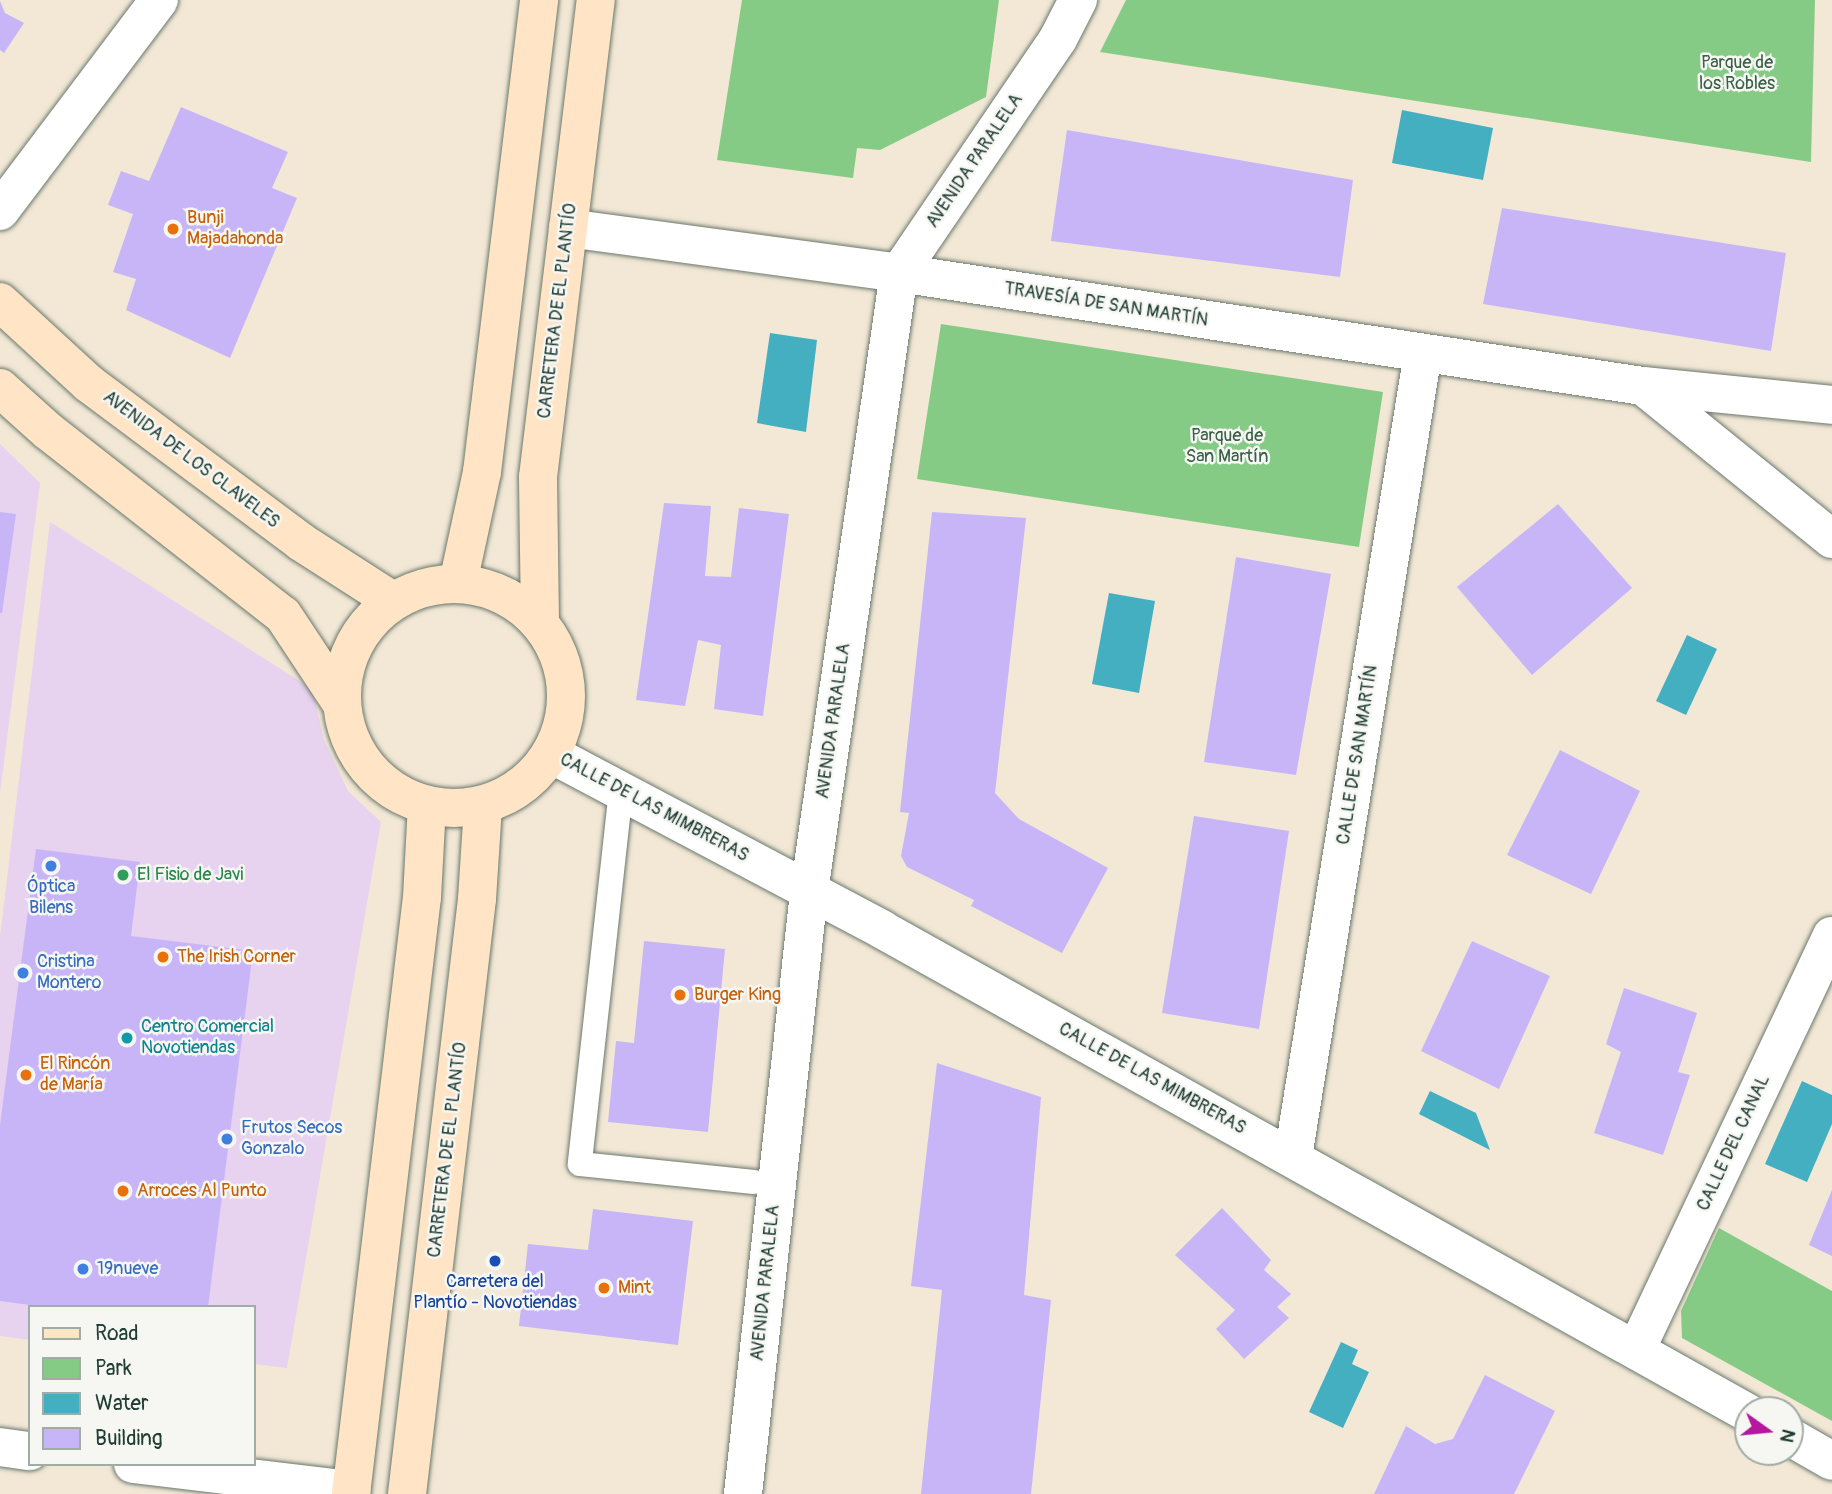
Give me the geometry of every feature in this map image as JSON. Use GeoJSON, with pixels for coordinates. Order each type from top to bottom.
{"type":"FeatureCollection","features":[{"type":"Feature","properties":{"kind":"street"},"geometry":{"type":"LineString","coordinates":[[2,202],[159,0]]}},
{"type":"Feature","properties":{"kind":"street"},"geometry":{"type":"LineString","coordinates":[[458,583],[482,472],[539,0]]}},
{"type":"Feature","properties":{"kind":"street","name":"CARRETERA DE EL PLANTÍO"},"geometry":{"type":"LineString","coordinates":[[540,622],[538,477],[596,0]]}},
{"type":"Feature","properties":{"kind":"street","name":"AVENIDA PARALELA"},"geometry":{"type":"LineString","coordinates":[[743,1494],[809,892],[899,273],[1058,39],[1078,0]]}},
{"type":"Feature","properties":{"kind":"street","name":"TRAVESÍA DE SAN MARTÍN"},"geometry":{"type":"LineString","coordinates":[[568,228],[899,273],[1643,386],[1832,405]]}},
{"type":"Feature","properties":{"kind":"street","name":"AVENIDA DE LOS CLAVELES"},"geometry":{"type":"LineString","coordinates":[[0,302],[88,383],[301,542],[393,601]]}},
{"type":"Feature","properties":{"kind":"street","name":"CALLE DE SAN MARTÍN"},"geometry":{"type":"LineString","coordinates":[[1293,1157],[1423,353]]}},
{"type":"Feature","properties":{"kind":"street"},"geometry":{"type":"LineString","coordinates":[[1643,386],[1832,539]]}},
{"type":"Feature","properties":{"kind":"street"},"geometry":{"type":"LineString","coordinates":[[0,388],[283,615],[342,704]]}},
{"type":"Feature","properties":{"kind":"street"},"geometry":{"type":"LineString","coordinates":[[458,583],[489,589],[517,602],[540,622],[558,653],[567,687],[564,722],[551,754],[533,777],[510,794],[483,805],[455,809],[426,806],[394,792],[368,768],[350,738],[342,704],[344,674],[354,646],[370,621],[393,601],[424,587],[458,583]]}},
{"type":"Feature","properties":{"kind":"street","name":"CALLE DE LAS MIMBRERAS"},"geometry":{"type":"LineString","coordinates":[[551,754],[1293,1157],[1734,1405]]}},
{"type":"Feature","properties":{"kind":"street","name":"CARRETERA DE EL PLANTÍO"},"geometry":{"type":"LineString","coordinates":[[407,1494],[477,899],[483,805]]}},
{"type":"Feature","properties":{"kind":"street"},"geometry":{"type":"LineString","coordinates":[[149,1466],[351,1492],[422,897],[426,806]]}},
{"type":"Feature","properties":{"kind":"street","name":"CALLE DEL CANAL"},"geometry":{"type":"LineString","coordinates":[[1636,1350],[1832,936]]}},
{"type":"Feature","properties":{"kind":"street"},"geometry":{"type":"LineString","coordinates":[[1804,1445],[1832,1461]]}},
{"type":"Feature","properties":{"kind":"street"},"geometry":{"type":"LineString","coordinates":[[0,1447],[28,1451]]}},
{"type":"Feature","properties":{"kind":"lane"},"geometry":{"type":"LineString","coordinates":[[621,790],[580,1164],[754,1182]]}},
{"type":"Feature","properties":{"kind":"shaded area"},"geometry":{"type":"Polygon","coordinates":[[[0,444],[40,483],[0,793],[0,444]]]}},
{"type":"Feature","properties":{"kind":"shaded area"},"geometry":{"type":"Polygon","coordinates":[[[50,522],[312,689],[324,740],[348,791],[381,822],[287,1368],[256,1364],[256,1305],[28,1305],[28,1340],[0,1336],[0,937],[50,522]]]}},
{"type":"Feature","properties":{"kind":"green space"},"geometry":{"type":"Polygon","coordinates":[[[742,0],[999,0],[986,97],[880,150],[857,148],[853,178],[717,160],[742,0]]]}},
{"type":"Feature","properties":{"kind":"green space","name":"Parque de los Robles"},"geometry":{"type":"Polygon","coordinates":[[[1126,0],[1815,0],[1811,162],[1100,52],[1126,0]]]}},
{"type":"Feature","properties":{"kind":"green space","name":"Parque de San Martín"},"geometry":{"type":"Polygon","coordinates":[[[941,324],[1383,392],[1359,547],[917,479],[941,324]]]}},
{"type":"Feature","properties":{"kind":"green space"},"geometry":{"type":"Polygon","coordinates":[[[1719,1228],[1832,1291],[1832,1421],[1804,1406],[1804,1396],[1787,1396],[1682,1338],[1681,1311],[1719,1228]]]}},
{"type":"Feature","properties":{"kind":"water"},"geometry":{"type":"Polygon","coordinates":[[[1402,110],[1493,128],[1483,180],[1392,163],[1402,110]]]}},
{"type":"Feature","properties":{"kind":"water"},"geometry":{"type":"Polygon","coordinates":[[[770,333],[817,340],[806,432],[757,423],[770,333]]]}},
{"type":"Feature","properties":{"kind":"water"},"geometry":{"type":"Polygon","coordinates":[[[1109,593],[1155,601],[1139,693],[1092,684],[1109,593]]]}},
{"type":"Feature","properties":{"kind":"water"},"geometry":{"type":"Polygon","coordinates":[[[1687,635],[1717,649],[1686,715],[1656,701],[1687,635]]]}},
{"type":"Feature","properties":{"kind":"water"},"geometry":{"type":"Polygon","coordinates":[[[1802,1081],[1832,1095],[1832,1124],[1807,1182],[1765,1164],[1802,1081]]]}},
{"type":"Feature","properties":{"kind":"water"},"geometry":{"type":"Polygon","coordinates":[[[1430,1091],[1476,1113],[1490,1150],[1419,1114],[1430,1091]]]}},
{"type":"Feature","properties":{"kind":"water"},"geometry":{"type":"Polygon","coordinates":[[[1341,1342],[1358,1350],[1352,1364],[1369,1372],[1343,1428],[1309,1412],[1341,1342]]]}},
{"type":"Feature","properties":{"kind":"building"},"geometry":{"type":"Polygon","coordinates":[[[0,1],[5,13],[24,23],[4,53],[0,50],[0,1]]]}},
{"type":"Feature","properties":{"kind":"building"},"geometry":{"type":"Polygon","coordinates":[[[181,107],[288,152],[272,188],[297,198],[230,358],[126,310],[136,279],[113,272],[133,214],[108,205],[121,171],[149,181],[181,107]]]}},
{"type":"Feature","properties":{"kind":"building"},"geometry":{"type":"Polygon","coordinates":[[[1067,130],[1353,180],[1340,277],[1051,241],[1067,130]]]}},
{"type":"Feature","properties":{"kind":"building"},"geometry":{"type":"Polygon","coordinates":[[[1502,208],[1786,253],[1771,351],[1483,304],[1502,208]]]}},
{"type":"Feature","properties":{"kind":"building"},"geometry":{"type":"Polygon","coordinates":[[[664,503],[711,506],[705,576],[731,577],[739,508],[789,514],[763,716],[714,709],[721,645],[698,640],[685,706],[636,700],[664,503]]]}},
{"type":"Feature","properties":{"kind":"building"},"geometry":{"type":"Polygon","coordinates":[[[1558,504],[1632,588],[1532,675],[1457,587],[1558,504]]]}},
{"type":"Feature","properties":{"kind":"building"},"geometry":{"type":"Polygon","coordinates":[[[0,512],[16,514],[2,613],[0,613],[0,512]]]}},
{"type":"Feature","properties":{"kind":"building"},"geometry":{"type":"Polygon","coordinates":[[[932,512],[1026,518],[995,793],[1019,819],[1108,868],[1062,953],[971,906],[974,900],[907,867],[901,856],[909,813],[900,812],[932,512]]]}},
{"type":"Feature","properties":{"kind":"building"},"geometry":{"type":"Polygon","coordinates":[[[1236,557],[1331,574],[1296,775],[1204,762],[1236,557]]]}},
{"type":"Feature","properties":{"kind":"building"},"geometry":{"type":"Polygon","coordinates":[[[1560,750],[1640,791],[1591,894],[1507,855],[1560,750]]]}},
{"type":"Feature","properties":{"kind":"building"},"geometry":{"type":"Polygon","coordinates":[[[1194,816],[1289,831],[1259,1029],[1162,1013],[1194,816]]]}},
{"type":"Feature","properties":{"kind":"building","name":"Centro Comercial Novotiendas"},"geometry":{"type":"Polygon","coordinates":[[[36,849],[140,862],[131,936],[253,951],[208,1305],[30,1305],[0,1301],[0,1125],[36,849]]]}},
{"type":"Feature","properties":{"kind":"building","name":"Burger King"},"geometry":{"type":"Polygon","coordinates":[[[644,941],[725,949],[708,1132],[608,1122],[616,1041],[634,1043],[644,941]]]}},
{"type":"Feature","properties":{"kind":"building"},"geometry":{"type":"Polygon","coordinates":[[[1472,941],[1550,976],[1499,1089],[1421,1051],[1472,941]]]}},
{"type":"Feature","properties":{"kind":"building"},"geometry":{"type":"Polygon","coordinates":[[[1624,988],[1697,1013],[1678,1072],[1690,1075],[1663,1155],[1594,1133],[1621,1052],[1606,1044],[1624,988]]]}},
{"type":"Feature","properties":{"kind":"building"},"geometry":{"type":"Polygon","coordinates":[[[937,1063],[1041,1097],[1024,1295],[1051,1300],[1031,1494],[921,1494],[942,1290],[911,1286],[937,1063]]]}},
{"type":"Feature","properties":{"kind":"building"},"geometry":{"type":"Polygon","coordinates":[[[1832,1190],[1832,1256],[1809,1245],[1832,1190]]]}},
{"type":"Feature","properties":{"kind":"building"},"geometry":{"type":"Polygon","coordinates":[[[1222,1208],[1271,1260],[1264,1270],[1291,1294],[1277,1307],[1289,1318],[1244,1359],[1216,1329],[1235,1310],[1175,1255],[1222,1208]]]}},
{"type":"Feature","properties":{"kind":"building","name":"Mint"},"geometry":{"type":"Polygon","coordinates":[[[593,1209],[693,1221],[678,1345],[519,1326],[528,1244],[588,1250],[593,1209]]]}},
{"type":"Feature","properties":{"kind":"building"},"geometry":{"type":"Polygon","coordinates":[[[1485,1375],[1555,1411],[1514,1494],[1374,1494],[1406,1426],[1435,1444],[1453,1439],[1485,1375]]]}},
{"type":"Feature","properties":{"kind":"place","name":"Bunji Majadahonda"},"geometry":{"type":"Point","coordinates":[173,229]}},
{"type":"Feature","properties":{"kind":"place","name":"Óptica Bilens"},"geometry":{"type":"Point","coordinates":[51,866]}},
{"type":"Feature","properties":{"kind":"place","name":"El Fisio de Javi"},"geometry":{"type":"Point","coordinates":[123,875]}},
{"type":"Feature","properties":{"kind":"place","name":"The Irish Corner"},"geometry":{"type":"Point","coordinates":[163,957]}},
{"type":"Feature","properties":{"kind":"place","name":"Cristina Montero"},"geometry":{"type":"Point","coordinates":[23,973]}},
{"type":"Feature","properties":{"kind":"place","name":"Burger King"},"geometry":{"type":"Point","coordinates":[680,995]}},
{"type":"Feature","properties":{"kind":"place","name":"Centro Comercial Novotiendas"},"geometry":{"type":"Point","coordinates":[127,1038]}},
{"type":"Feature","properties":{"kind":"place","name":"El Rincón de María"},"geometry":{"type":"Point","coordinates":[26,1075]}},
{"type":"Feature","properties":{"kind":"place","name":"Frutos Secos Gonzalo"},"geometry":{"type":"Point","coordinates":[227,1139]}},
{"type":"Feature","properties":{"kind":"place","name":"Arroces Al Punto"},"geometry":{"type":"Point","coordinates":[123,1191]}},
{"type":"Feature","properties":{"kind":"place","name":"Carretera del Plantío - Novotiendas"},"geometry":{"type":"Point","coordinates":[495,1261]}},
{"type":"Feature","properties":{"kind":"place","name":"19nueve"},"geometry":{"type":"Point","coordinates":[83,1269]}},
{"type":"Feature","properties":{"kind":"place","name":"Mint"},"geometry":{"type":"Point","coordinates":[604,1288]}}]}
